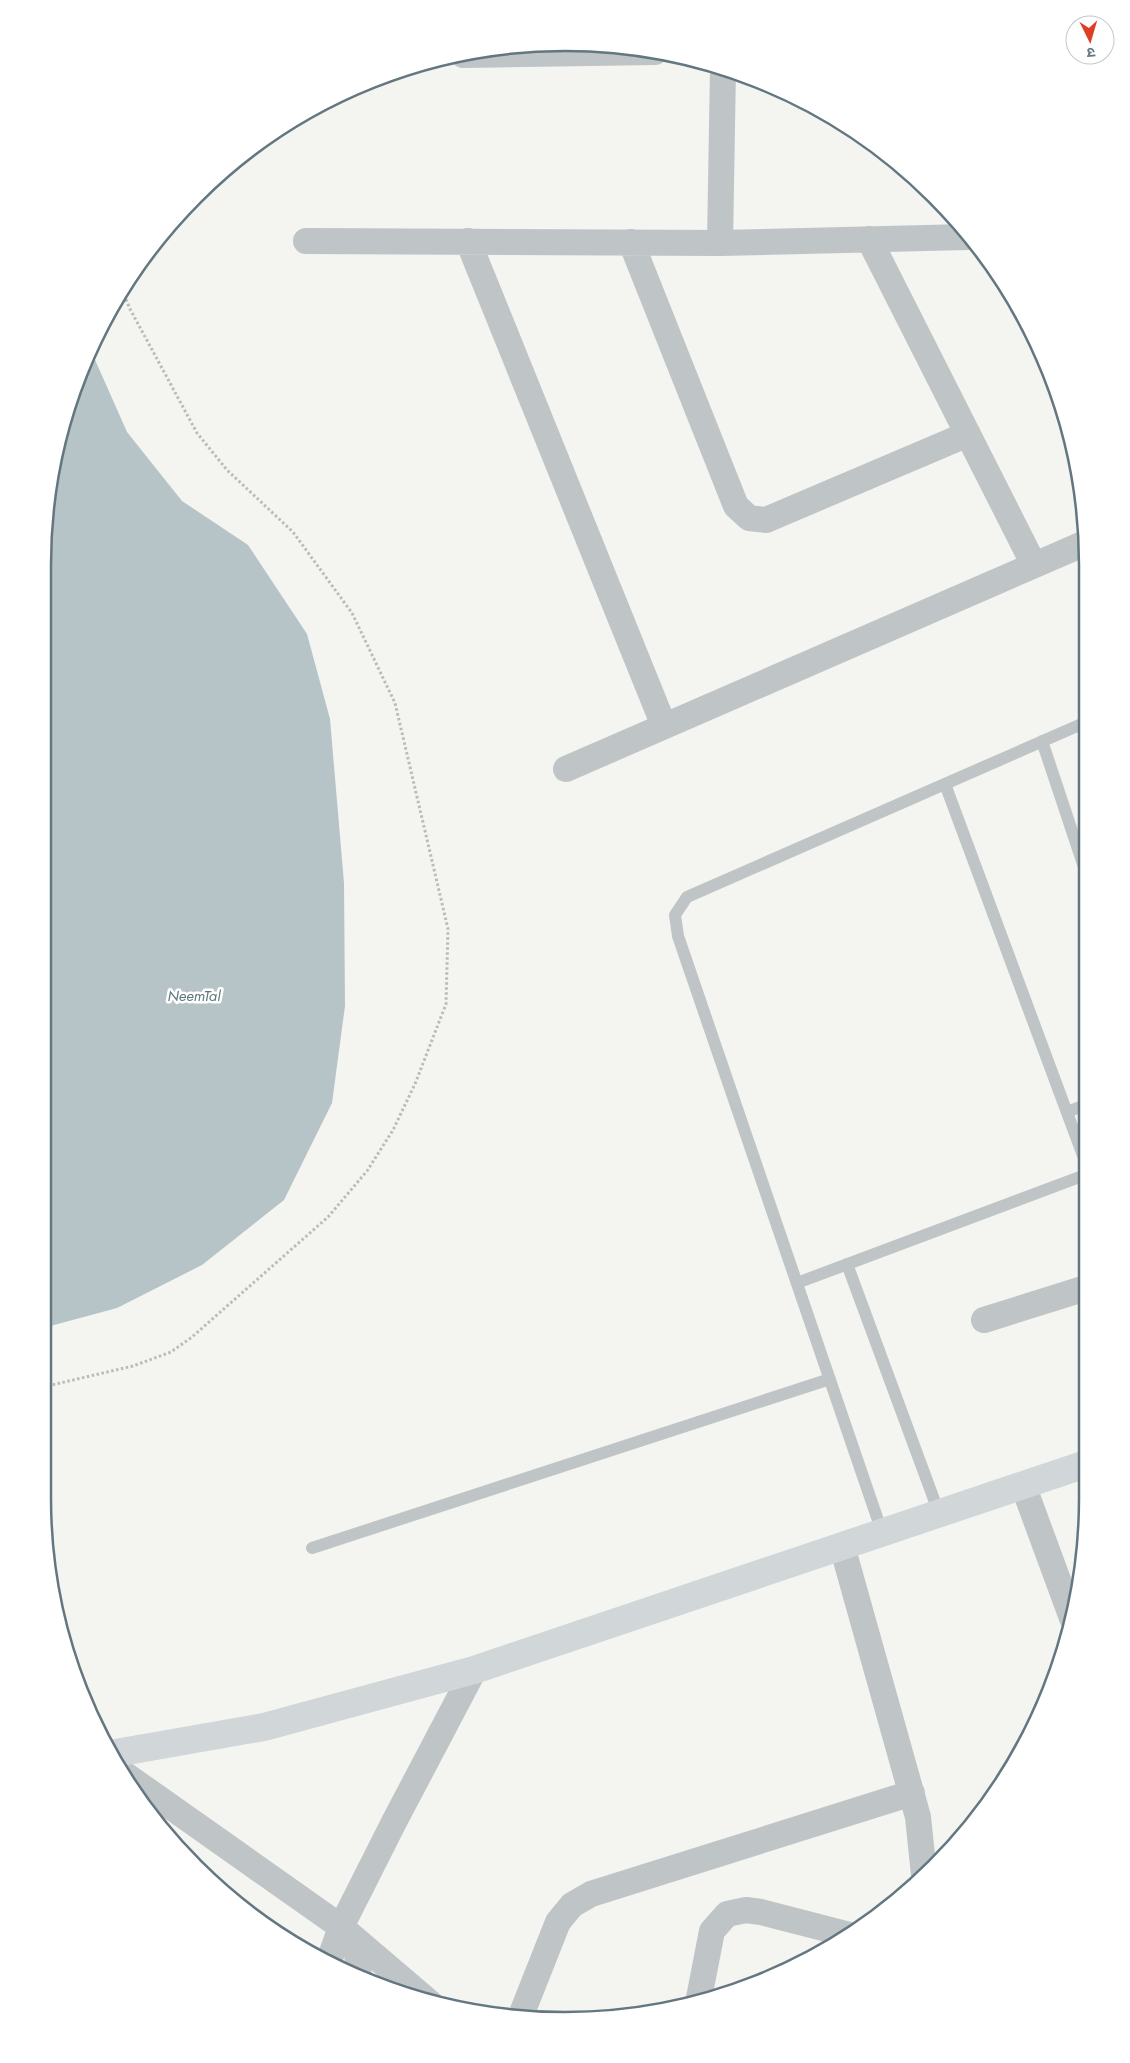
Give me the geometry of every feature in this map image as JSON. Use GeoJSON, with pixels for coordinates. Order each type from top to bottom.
{"type":"FeatureCollection","features":[{"type":"Feature","properties":{"kind":"main road"},"geometry":{"type":"LineString","coordinates":[[119,1752],[264,1727],[474,1670],[1079,1466]]}},
{"type":"Feature","properties":{"kind":"street"},"geometry":{"type":"LineString","coordinates":[[720,243],[723,77]]}},
{"type":"Feature","properties":{"kind":"street"},"geometry":{"type":"LineString","coordinates":[[306,241],[720,243],[961,238]]}},
{"type":"Feature","properties":{"kind":"street"},"geometry":{"type":"LineString","coordinates":[[869,239],[1034,565]]}},
{"type":"Feature","properties":{"kind":"street"},"geometry":{"type":"LineString","coordinates":[[468,242],[664,726]]}},
{"type":"Feature","properties":{"kind":"street"},"geometry":{"type":"LineString","coordinates":[[631,242],[736,506],[749,518],[766,520],[968,434]]}},
{"type":"Feature","properties":{"kind":"street"},"geometry":{"type":"LineString","coordinates":[[566,769],[1078,546]]}},
{"type":"Feature","properties":{"kind":"street"},"geometry":{"type":"LineString","coordinates":[[984,1320],[1079,1290]]}},
{"type":"Feature","properties":{"kind":"street"},"geometry":{"type":"LineString","coordinates":[[1023,1486],[1067,1605]]}},
{"type":"Feature","properties":{"kind":"street"},"geometry":{"type":"LineString","coordinates":[[842,1546],[912,1794],[918,1818],[923,1866]]}},
{"type":"Feature","properties":{"kind":"street"},"geometry":{"type":"LineString","coordinates":[[333,1956],[349,1934],[474,1670]]}},
{"type":"Feature","properties":{"kind":"street"},"geometry":{"type":"LineString","coordinates":[[139,1785],[349,1934],[412,1988]]}},
{"type":"Feature","properties":{"kind":"street"},"geometry":{"type":"LineString","coordinates":[[523,2010],[558,1922],[572,1905],[591,1894],[912,1794]]}},
{"type":"Feature","properties":{"kind":"street"},"geometry":{"type":"LineString","coordinates":[[700,1993],[712,1931],[727,1914],[746,1910],[839,1932]]}},
{"type":"Feature","properties":{"kind":"street"},"geometry":{"type":"LineString","coordinates":[[349,1934],[357,1968]]}},
{"type":"Feature","properties":{"kind":"lane"},"geometry":{"type":"LineString","coordinates":[[882,1532],[678,936],[675,916],[687,897],[1079,725]]}},
{"type":"Feature","properties":{"kind":"lane"},"geometry":{"type":"LineString","coordinates":[[1042,741],[1079,852]]}},
{"type":"Feature","properties":{"kind":"lane"},"geometry":{"type":"LineString","coordinates":[[945,784],[1079,1145]]}},
{"type":"Feature","properties":{"kind":"lane"},"geometry":{"type":"LineString","coordinates":[[1067,1112],[1079,1107]]}},
{"type":"Feature","properties":{"kind":"lane"},"geometry":{"type":"LineString","coordinates":[[797,1283],[1079,1177]]}},
{"type":"Feature","properties":{"kind":"lane"},"geometry":{"type":"LineString","coordinates":[[847,1264],[940,1513]]}},
{"type":"Feature","properties":{"kind":"lane"},"geometry":{"type":"LineString","coordinates":[[312,1548],[830,1378]]}},
{"type":"Feature","properties":{"kind":"path"},"geometry":{"type":"LineString","coordinates":[[51,1385],[133,1366],[172,1352],[192,1337],[328,1218],[367,1171],[393,1130],[415,1084],[446,1004],[448,930],[395,703],[352,613],[293,532],[227,470],[197,433],[126,299]]}},
{"type":"Feature","properties":{"kind":"water","name":"NeemTal"},"geometry":{"type":"Polygon","coordinates":[[[94,358],[127,432],[182,501],[248,545],[307,634],[330,719],[344,883],[345,1006],[332,1103],[284,1200],[202,1265],[117,1308],[51,1326],[52,531],[61,465],[69,432],[94,358]]]}}]}
